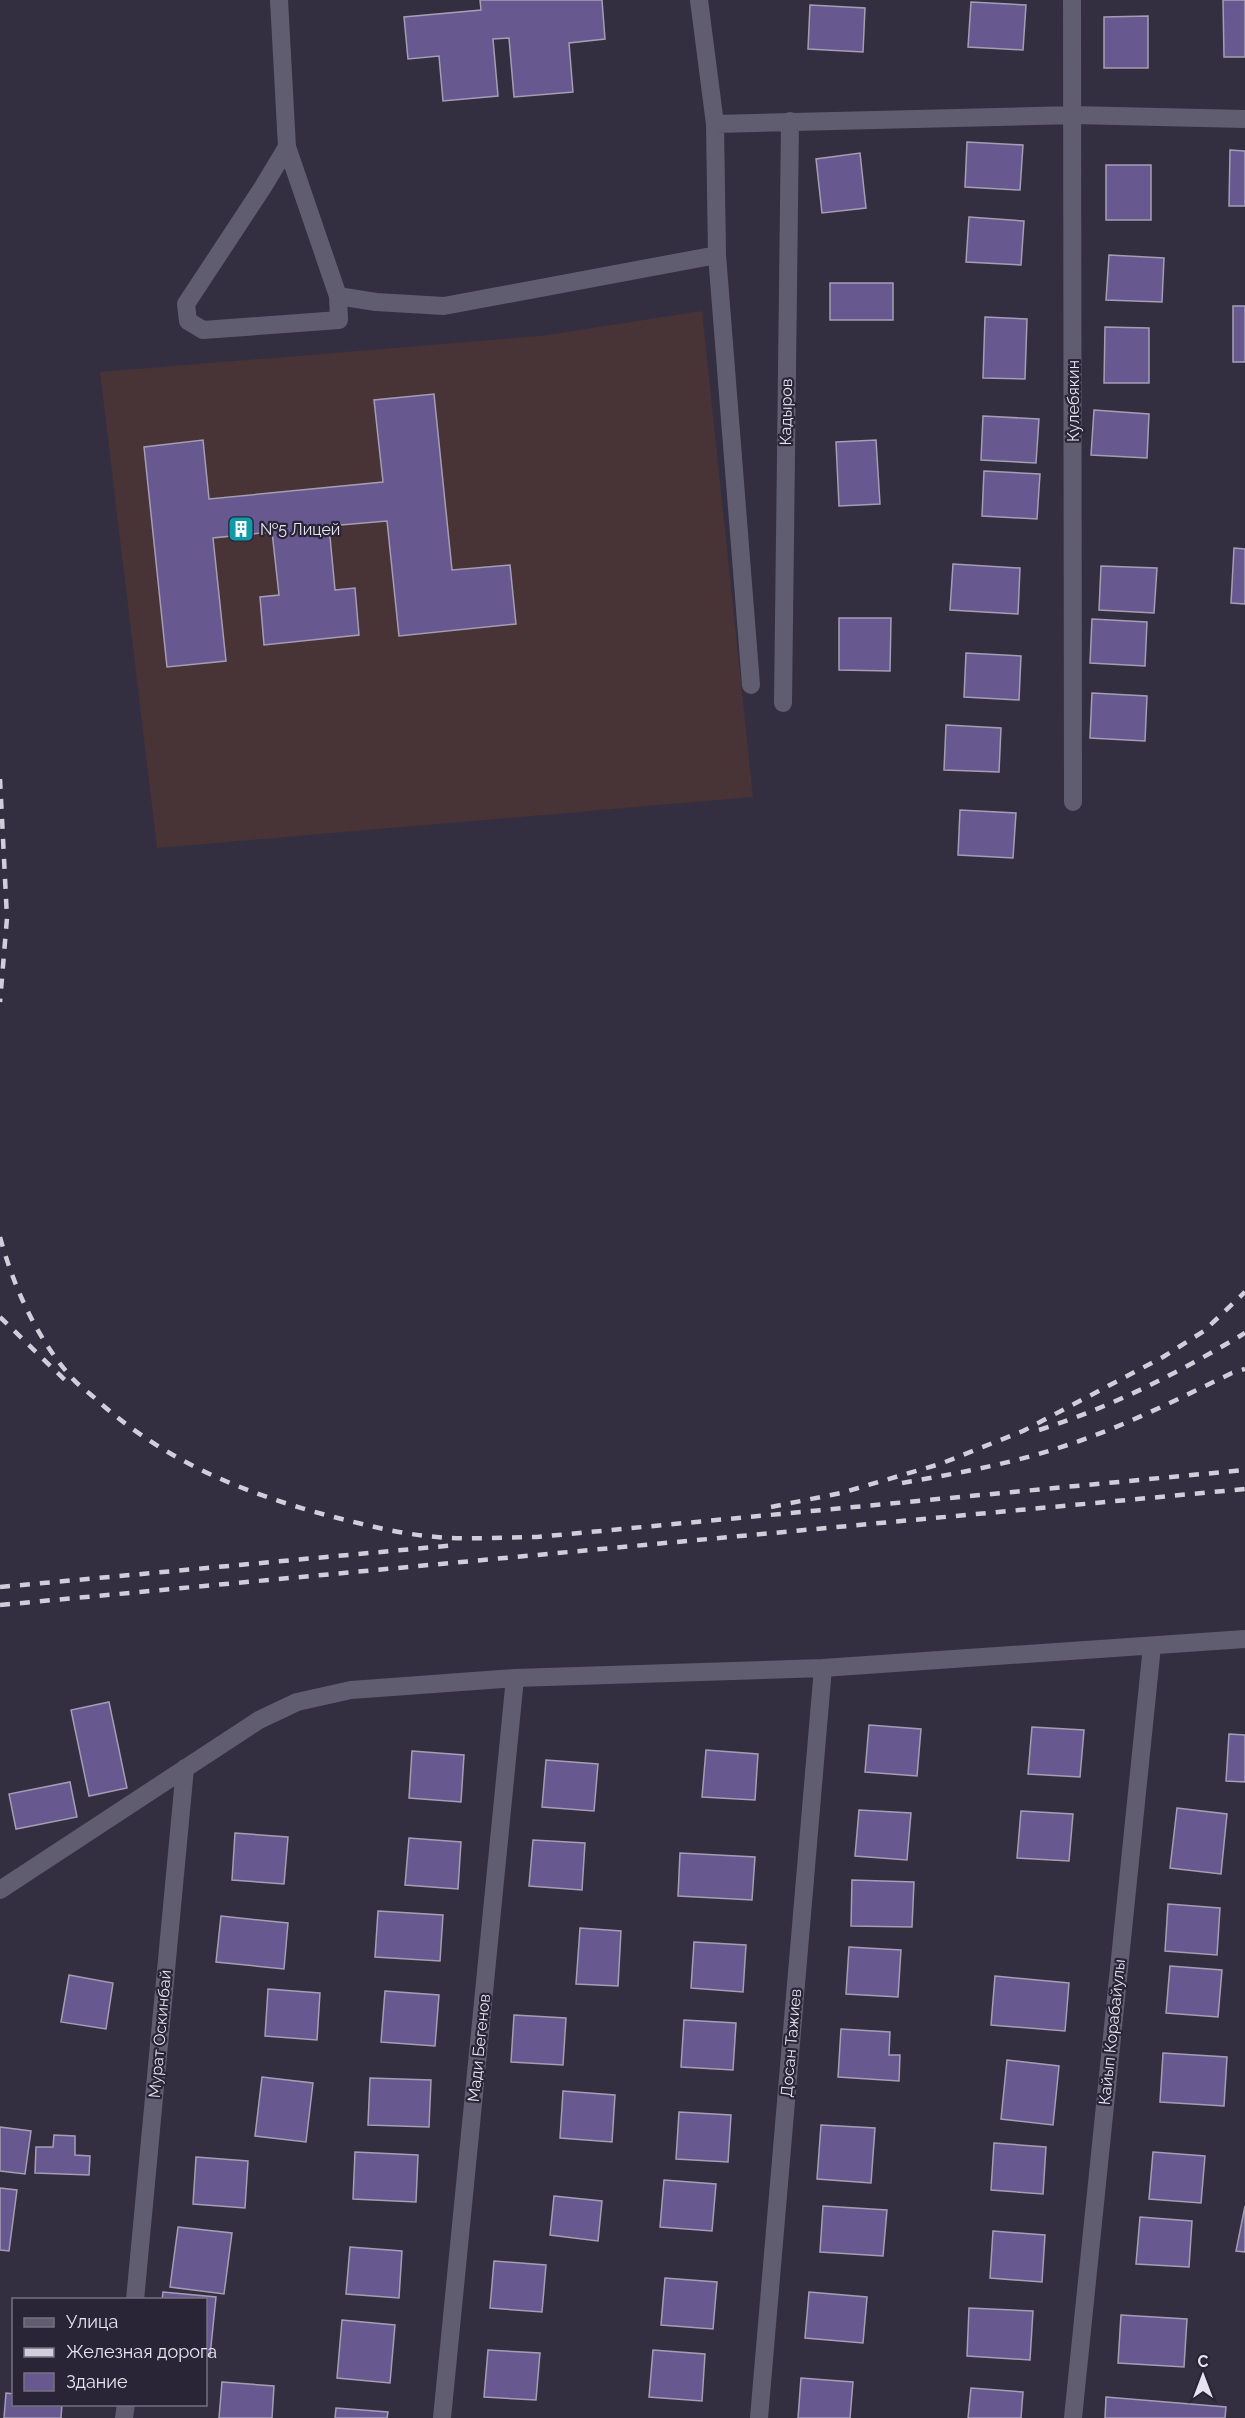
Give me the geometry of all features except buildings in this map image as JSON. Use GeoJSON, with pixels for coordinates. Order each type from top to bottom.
{"type":"FeatureCollection","features":[{"type":"Feature","properties":{"kind":"street"},"geometry":{"type":"LineString","coordinates":[[279,0],[287,147],[338,296],[339,320],[203,330],[188,321],[186,304],[287,147]]}},
{"type":"Feature","properties":{"kind":"street"},"geometry":{"type":"LineString","coordinates":[[699,0],[714,124],[717,255],[751,685]]}},
{"type":"Feature","properties":{"kind":"street","name":"Кулебякин"},"geometry":{"type":"LineString","coordinates":[[1072,0],[1073,802]]}},
{"type":"Feature","properties":{"kind":"street"},"geometry":{"type":"LineString","coordinates":[[714,124],[1073,115],[1245,119]]}},
{"type":"Feature","properties":{"kind":"street","name":"Кадыров"},"geometry":{"type":"LineString","coordinates":[[783,703],[790,121]]}},
{"type":"Feature","properties":{"kind":"street"},"geometry":{"type":"LineString","coordinates":[[338,296],[376,302],[444,306],[717,255]]}},
{"type":"Feature","properties":{"kind":"street"},"geometry":{"type":"LineString","coordinates":[[0,1890],[259,1720],[297,1702],[351,1689],[515,1678],[823,1668],[1245,1640]]}},
{"type":"Feature","properties":{"kind":"street","name":"Кайып Корабайулы"},"geometry":{"type":"LineString","coordinates":[[1073,2418],[1152,1646]]}},
{"type":"Feature","properties":{"kind":"street","name":"Досан Тажиев"},"geometry":{"type":"LineString","coordinates":[[759,2418],[823,1668]]}},
{"type":"Feature","properties":{"kind":"street","name":"Мади Бегенов"},"geometry":{"type":"LineString","coordinates":[[442,2418],[515,1678]]}},
{"type":"Feature","properties":{"kind":"street","name":"Мурат Оскинбай"},"geometry":{"type":"LineString","coordinates":[[135,2298],[185,1768]]}},
{"type":"Feature","properties":{"kind":"shaded area"},"geometry":{"type":"Polygon","coordinates":[[[702,311],[753,797],[157,848],[100,372],[540,336],[702,311]]]}},
{"type":"Feature","properties":{"kind":"railway"},"geometry":{"type":"LineString","coordinates":[[0,779],[7,918],[0,1002]]}},
{"type":"Feature","properties":{"kind":"railway"},"geometry":{"type":"LineString","coordinates":[[0,1237],[20,1294],[48,1347],[75,1381],[125,1423],[179,1458],[237,1486],[298,1507],[396,1531],[449,1538],[537,1537],[1245,1470]]}},
{"type":"Feature","properties":{"kind":"railway"},"geometry":{"type":"LineString","coordinates":[[771,1507],[841,1493],[940,1464],[1023,1431],[1163,1357],[1204,1331],[1245,1292]]}},
{"type":"Feature","properties":{"kind":"railway"},"geometry":{"type":"LineString","coordinates":[[0,1317],[69,1384]]}},
{"type":"Feature","properties":{"kind":"railway"},"geometry":{"type":"LineString","coordinates":[[1039,1430],[1093,1411],[1145,1388],[1245,1333]]}},
{"type":"Feature","properties":{"kind":"railway"},"geometry":{"type":"LineString","coordinates":[[902,1483],[960,1473],[1036,1455],[1123,1424],[1245,1369]]}},
{"type":"Feature","properties":{"kind":"railway"},"geometry":{"type":"LineString","coordinates":[[0,1605],[1245,1489]]}},
{"type":"Feature","properties":{"kind":"railway"},"geometry":{"type":"LineString","coordinates":[[0,1587],[456,1545]]}},
{"type":"Feature","properties":{"kind":"place","name":"№5 Лицей"},"geometry":{"type":"Point","coordinates":[241,529]}}]}
